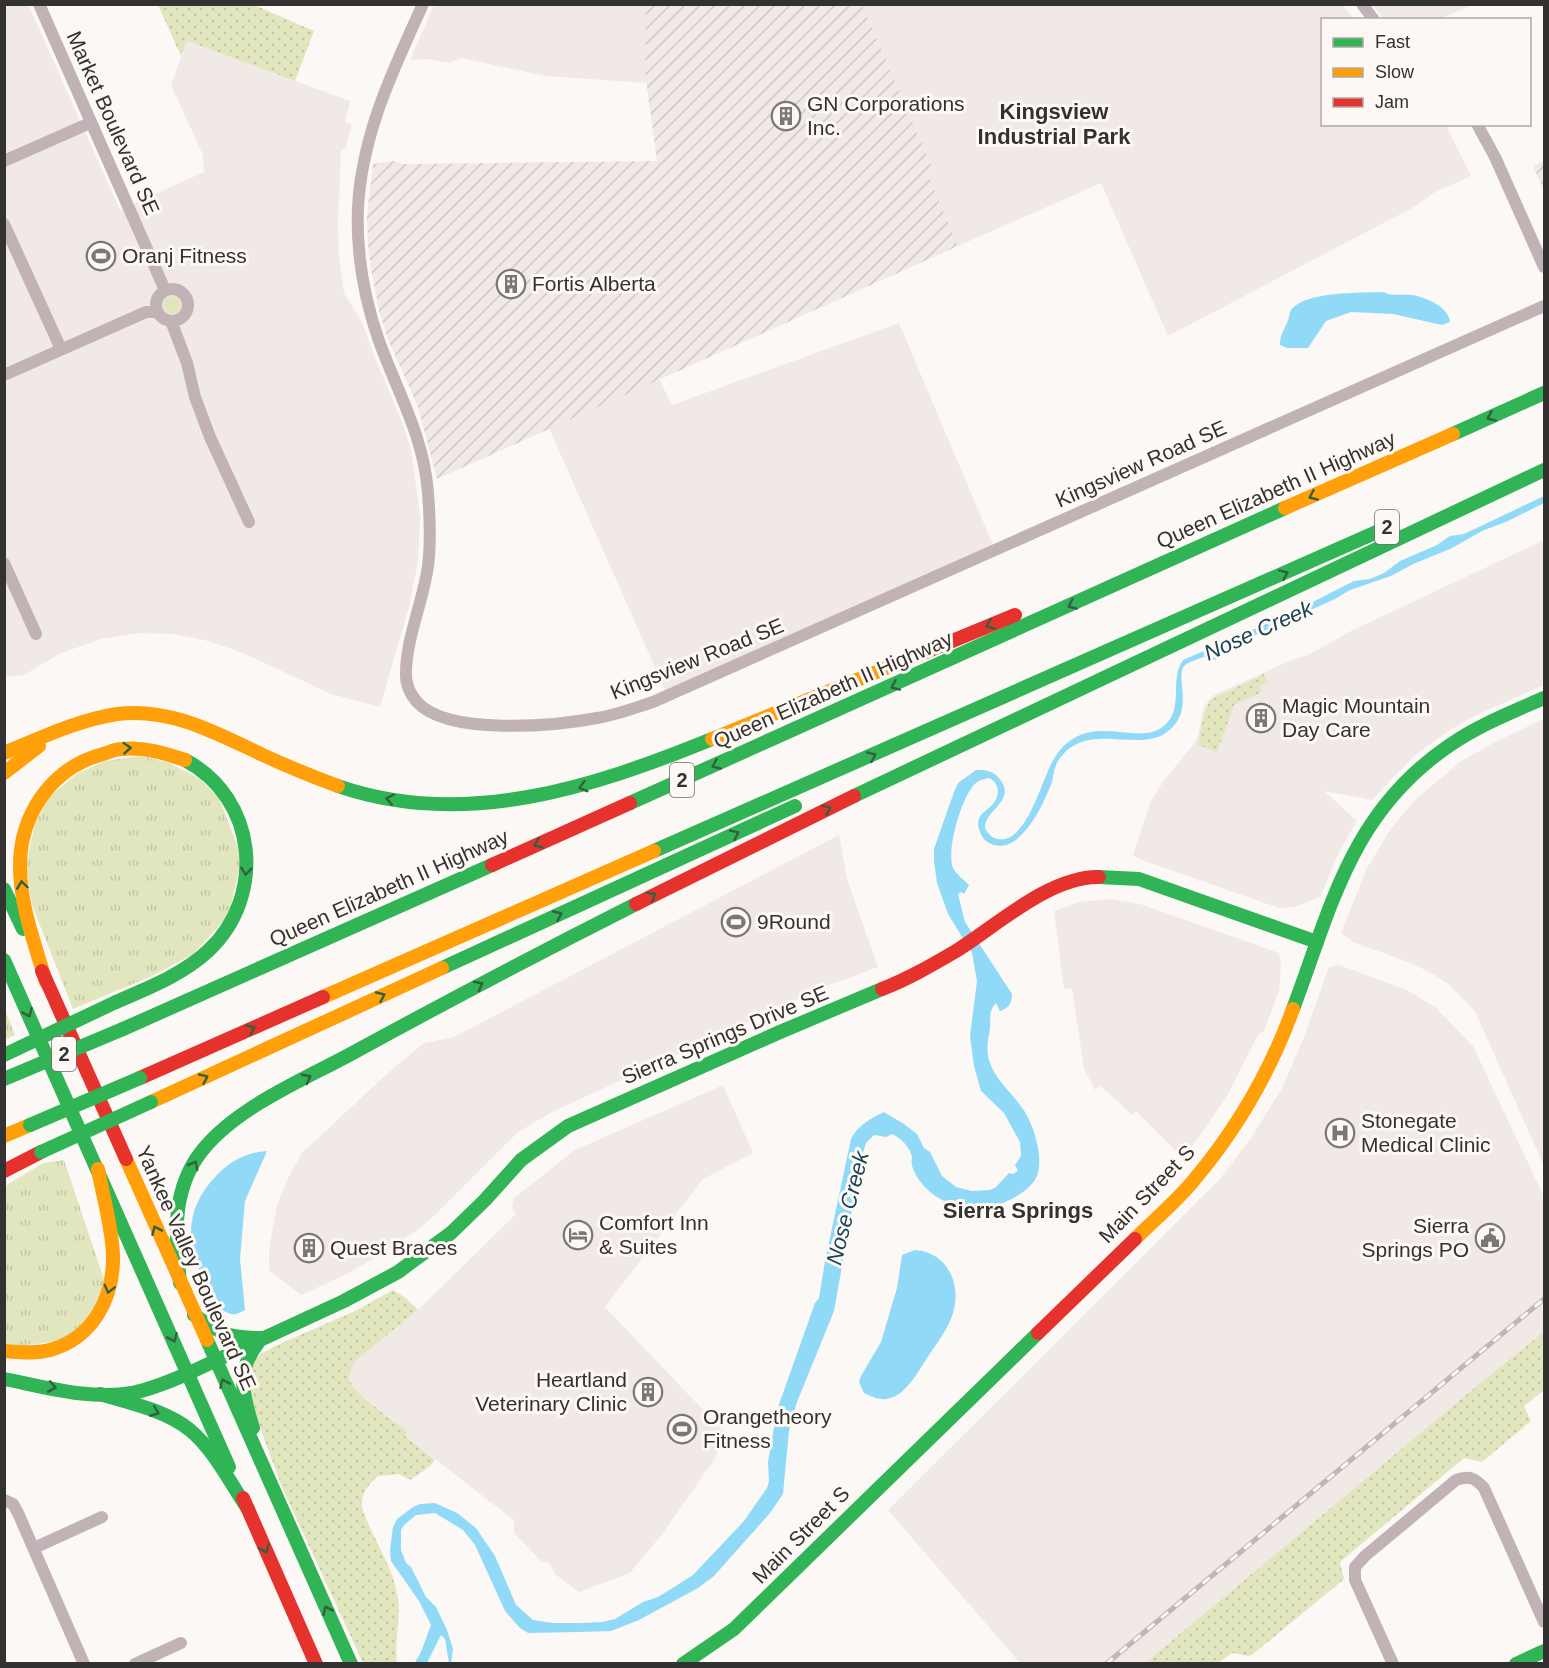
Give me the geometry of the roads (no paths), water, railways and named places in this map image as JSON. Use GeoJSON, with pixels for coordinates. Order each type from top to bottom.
{"type":"FeatureCollection","features":[{"type":"Feature","properties":{"kind":"main road","name":"Queen Elizabeth II Highway"},"geometry":{"type":"LineString","coordinates":[[4,1079],[123,1029],[1545,393]]}},
{"type":"Feature","properties":{"kind":"main road"},"geometry":{"type":"LineString","coordinates":[[1447,501],[1545,457]]}},
{"type":"Feature","properties":{"kind":"main road"},"geometry":{"type":"LineString","coordinates":[[180,1283],[178,1205],[191,1169],[208,1142],[231,1122],[256,1106],[501,973],[756,843],[1545,470]]}},
{"type":"Feature","properties":{"kind":"main road","name":"2"},"geometry":{"type":"LineString","coordinates":[[4,1136],[1404,520]]}},
{"type":"Feature","properties":{"kind":"main road"},"geometry":{"type":"LineString","coordinates":[[4,753],[91,718],[116,713],[141,712],[176,717],[203,727],[306,776],[343,788],[395,800],[478,806],[543,796],[580,788],[638,768],[1053,599],[1240,528]]}},
{"type":"Feature","properties":{"kind":"main road"},"geometry":{"type":"LineString","coordinates":[[914,752],[1055,686],[1230,598]]}},
{"type":"Feature","properties":{"kind":"main road","name":"Main Street S"},"geometry":{"type":"LineString","coordinates":[[683,1664],[735,1629],[1193,1182],[1234,1128],[1264,1078],[1285,1031],[1345,870],[1369,825],[1390,799],[1426,763],[1459,740],[1545,698]]}},
{"type":"Feature","properties":{"kind":"main road"},"geometry":{"type":"LineString","coordinates":[[4,773],[54,734]]}},
{"type":"Feature","properties":{"kind":"main road"},"geometry":{"type":"LineString","coordinates":[[4,1055],[186,968],[207,952],[228,927],[242,894],[246,874],[245,838],[231,803],[208,776],[192,764],[159,750],[139,747],[118,748],[86,758],[71,767],[46,789],[29,816],[22,844],[20,879],[46,982]]}},
{"type":"Feature","properties":{"kind":"main road"},"geometry":{"type":"LineString","coordinates":[[4,1171],[805,802]]}},
{"type":"Feature","properties":{"kind":"main road","name":"Sierra Springs Drive SE"},"geometry":{"type":"LineString","coordinates":[[100,1394],[124,1394],[147,1390],[214,1362],[344,1301],[398,1272],[451,1233],[521,1160],[568,1126],[780,1032],[891,987],[957,950],[1055,887],[1095,877],[1139,879],[1317,942]]}},
{"type":"Feature","properties":{"kind":"main road","name":"Yankee Valley Boulevard SE"},"geometry":{"type":"LineString","coordinates":[[4,889],[351,1664]]}},
{"type":"Feature","properties":{"kind":"main road"},"geometry":{"type":"LineString","coordinates":[[4,960],[316,1664]]}},
{"type":"Feature","properties":{"kind":"main road"},"geometry":{"type":"LineString","coordinates":[[4,1352],[33,1354],[67,1344],[86,1331],[104,1305],[112,1276],[113,1255],[98,1169]]}},
{"type":"Feature","properties":{"kind":"main road"},"geometry":{"type":"LineString","coordinates":[[194,1315],[222,1334],[242,1338],[262,1338]]}},
{"type":"Feature","properties":{"kind":"main road"},"geometry":{"type":"LineString","coordinates":[[262,1338],[247,1355],[242,1379],[265,1475]]}},
{"type":"Feature","properties":{"kind":"main road"},"geometry":{"type":"LineString","coordinates":[[4,1379],[100,1394],[155,1411],[190,1431],[218,1465],[248,1509]]}},
{"type":"Feature","properties":{"kind":"main road"},"geometry":{"type":"LineString","coordinates":[[1516,1664],[1545,1651]]}},
{"type":"Feature","properties":{"kind":"street","name":"Market Boulevard SE"},"geometry":{"type":"LineString","coordinates":[[39,4],[165,290]]}},
{"type":"Feature","properties":{"kind":"street","name":"Kingsview Road SE"},"geometry":{"type":"LineString","coordinates":[[423,4],[374,117],[364,155],[358,222],[359,256],[368,305],[380,342],[410,412],[428,491],[430,528],[428,568],[405,671],[410,693],[425,710],[436,716],[487,725],[537,725],[595,719],[653,702],[1545,306]]}},
{"type":"Feature","properties":{"kind":"street"},"geometry":{"type":"LineString","coordinates":[[1362,4],[1372,18]]}},
{"type":"Feature","properties":{"kind":"street"},"geometry":{"type":"LineString","coordinates":[[4,161],[90,123]]}},
{"type":"Feature","properties":{"kind":"street"},"geometry":{"type":"LineString","coordinates":[[1478,126],[1495,157],[1545,267]]}},
{"type":"Feature","properties":{"kind":"street"},"geometry":{"type":"LineString","coordinates":[[4,224],[62,349]]}},
{"type":"Feature","properties":{"kind":"street"},"geometry":{"type":"LineString","coordinates":[[4,375],[146,312],[157,312],[165,320],[181,318],[185,314],[188,303],[183,293],[177,290],[165,290],[157,299],[157,312]]}},
{"type":"Feature","properties":{"kind":"street"},"geometry":{"type":"LineString","coordinates":[[171,321],[210,437],[249,522]]}},
{"type":"Feature","properties":{"kind":"street"},"geometry":{"type":"LineString","coordinates":[[4,563],[36,634]]}},
{"type":"Feature","properties":{"kind":"street"},"geometry":{"type":"LineString","coordinates":[[1393,1664],[1355,1580],[1355,1567],[1365,1556],[1456,1480],[1464,1477],[1472,1478],[1484,1488],[1545,1622]]}},
{"type":"Feature","properties":{"kind":"street"},"geometry":{"type":"LineString","coordinates":[[4,1500],[13,1504],[84,1664]]}},
{"type":"Feature","properties":{"kind":"street"},"geometry":{"type":"LineString","coordinates":[[34,1548],[102,1517]]}},
{"type":"Feature","properties":{"kind":"street"},"geometry":{"type":"LineString","coordinates":[[135,1664],[181,1643]]}},
{"type":"Feature","properties":{"kind":"water"},"geometry":{"type":"Polygon","coordinates":[[[1383,292],[1424,298],[1441,307],[1450,322],[1442,325],[1393,314],[1351,312],[1326,321],[1308,348],[1287,348],[1280,345],[1291,310],[1298,304],[1308,299],[1334,294],[1383,292]]]}},
{"type":"Feature","properties":{"kind":"water","name":"Nose Creek"},"geometry":{"type":"Polygon","coordinates":[[[1544,496],[1544,503],[1506,522],[1484,530],[1450,549],[1391,576],[1350,590],[1231,646],[1218,659],[1213,660],[1210,654],[1185,665],[1181,677],[1182,706],[1180,716],[1174,725],[1164,734],[1152,739],[1095,739],[1082,742],[1069,749],[1056,764],[1051,784],[1036,816],[1013,842],[994,845],[983,838],[978,824],[979,820],[995,801],[998,790],[993,780],[989,778],[975,784],[968,793],[960,814],[953,838],[951,860],[954,870],[969,885],[964,894],[961,892],[958,894],[965,922],[1012,994],[1008,1007],[1000,1011],[996,1003],[992,1009],[988,1052],[992,1068],[1023,1109],[1031,1124],[1039,1152],[1038,1171],[1034,1182],[1019,1195],[999,1205],[984,1209],[969,1209],[954,1205],[935,1196],[921,1183],[912,1166],[911,1153],[902,1140],[892,1134],[886,1137],[874,1135],[866,1143],[861,1159],[834,1311],[797,1402],[789,1431],[783,1494],[770,1513],[714,1576],[698,1588],[639,1620],[611,1631],[528,1633],[520,1628],[505,1611],[475,1545],[463,1530],[435,1513],[416,1515],[401,1530],[401,1550],[426,1597],[436,1607],[453,1649],[451,1663],[449,1663],[445,1639],[441,1635],[427,1663],[414,1664],[431,1625],[419,1601],[391,1561],[390,1549],[393,1527],[397,1519],[413,1507],[435,1503],[457,1513],[476,1528],[495,1556],[516,1605],[533,1620],[553,1623],[602,1622],[615,1619],[643,1602],[658,1597],[693,1575],[744,1521],[767,1488],[768,1462],[777,1410],[815,1303],[819,1298],[851,1139],[861,1126],[884,1112],[904,1124],[917,1134],[924,1148],[930,1152],[942,1176],[956,1187],[972,1191],[990,1190],[1009,1173],[1013,1174],[1018,1171],[1015,1165],[1021,1156],[1020,1142],[1004,1113],[981,1091],[974,1066],[970,1036],[977,981],[972,953],[948,914],[937,883],[934,849],[958,783],[976,770],[985,770],[998,777],[1005,792],[986,821],[985,828],[994,838],[1009,838],[1026,820],[1050,766],[1068,742],[1083,734],[1098,731],[1142,733],[1155,731],[1166,724],[1174,709],[1177,676],[1183,660],[1291,613],[1354,581],[1370,579],[1384,573],[1400,561],[1437,545],[1450,536],[1464,534],[1544,496]]]}},
{"type":"Feature","properties":{"kind":"water"},"geometry":{"type":"Polygon","coordinates":[[[267,1151],[245,1201],[240,1259],[245,1310],[237,1314],[230,1314],[214,1301],[196,1262],[191,1235],[194,1213],[203,1192],[223,1169],[247,1155],[267,1151]]]}},
{"type":"Feature","properties":{"kind":"water"},"geometry":{"type":"Polygon","coordinates":[[[915,1250],[938,1258],[945,1265],[954,1285],[956,1296],[954,1308],[946,1329],[905,1389],[893,1397],[877,1398],[864,1393],[859,1382],[881,1342],[897,1288],[902,1255],[915,1250]]]}},
{"type":"Feature","properties":{"kind":"railway"},"geometry":{"type":"LineString","coordinates":[[1106,1664],[1544,1299]]}},
{"type":"Feature","properties":{"kind":"place","name":"GN Corporations Inc."},"geometry":{"type":"Point","coordinates":[786,116]}},
{"type":"Feature","properties":{"kind":"place","name":"Oranj Fitness"},"geometry":{"type":"Point","coordinates":[101,256]}},
{"type":"Feature","properties":{"kind":"place","name":"Fortis Alberta"},"geometry":{"type":"Point","coordinates":[511,284]}},
{"type":"Feature","properties":{"kind":"place","name":"Magic Mountain Day Care"},"geometry":{"type":"Point","coordinates":[1261,718]}},
{"type":"Feature","properties":{"kind":"place","name":"9Round"},"geometry":{"type":"Point","coordinates":[736,922]}},
{"type":"Feature","properties":{"kind":"place","name":"Stonegate Medical Clinic"},"geometry":{"type":"Point","coordinates":[1340,1133]}},
{"type":"Feature","properties":{"kind":"place","name":"Comfort Inn & Suites"},"geometry":{"type":"Point","coordinates":[578,1235]}},
{"type":"Feature","properties":{"kind":"place","name":"Sierra Springs PO"},"geometry":{"type":"Point","coordinates":[1490,1238]}},
{"type":"Feature","properties":{"kind":"place","name":"Quest Braces"},"geometry":{"type":"Point","coordinates":[309,1248]}},
{"type":"Feature","properties":{"kind":"place","name":"Heartland Veterinary Clinic"},"geometry":{"type":"Point","coordinates":[648,1392]}},
{"type":"Feature","properties":{"kind":"place","name":"Orangetheory Fitness"},"geometry":{"type":"Point","coordinates":[682,1429]}},
{"type":"Feature","properties":{"kind":"district","name":"Kingsview Industrial Park"},"geometry":{"type":"Point","coordinates":[1054,124]}},
{"type":"Feature","properties":{"kind":"district","name":"Sierra Springs"},"geometry":{"type":"Point","coordinates":[1018,1210]}}]}
